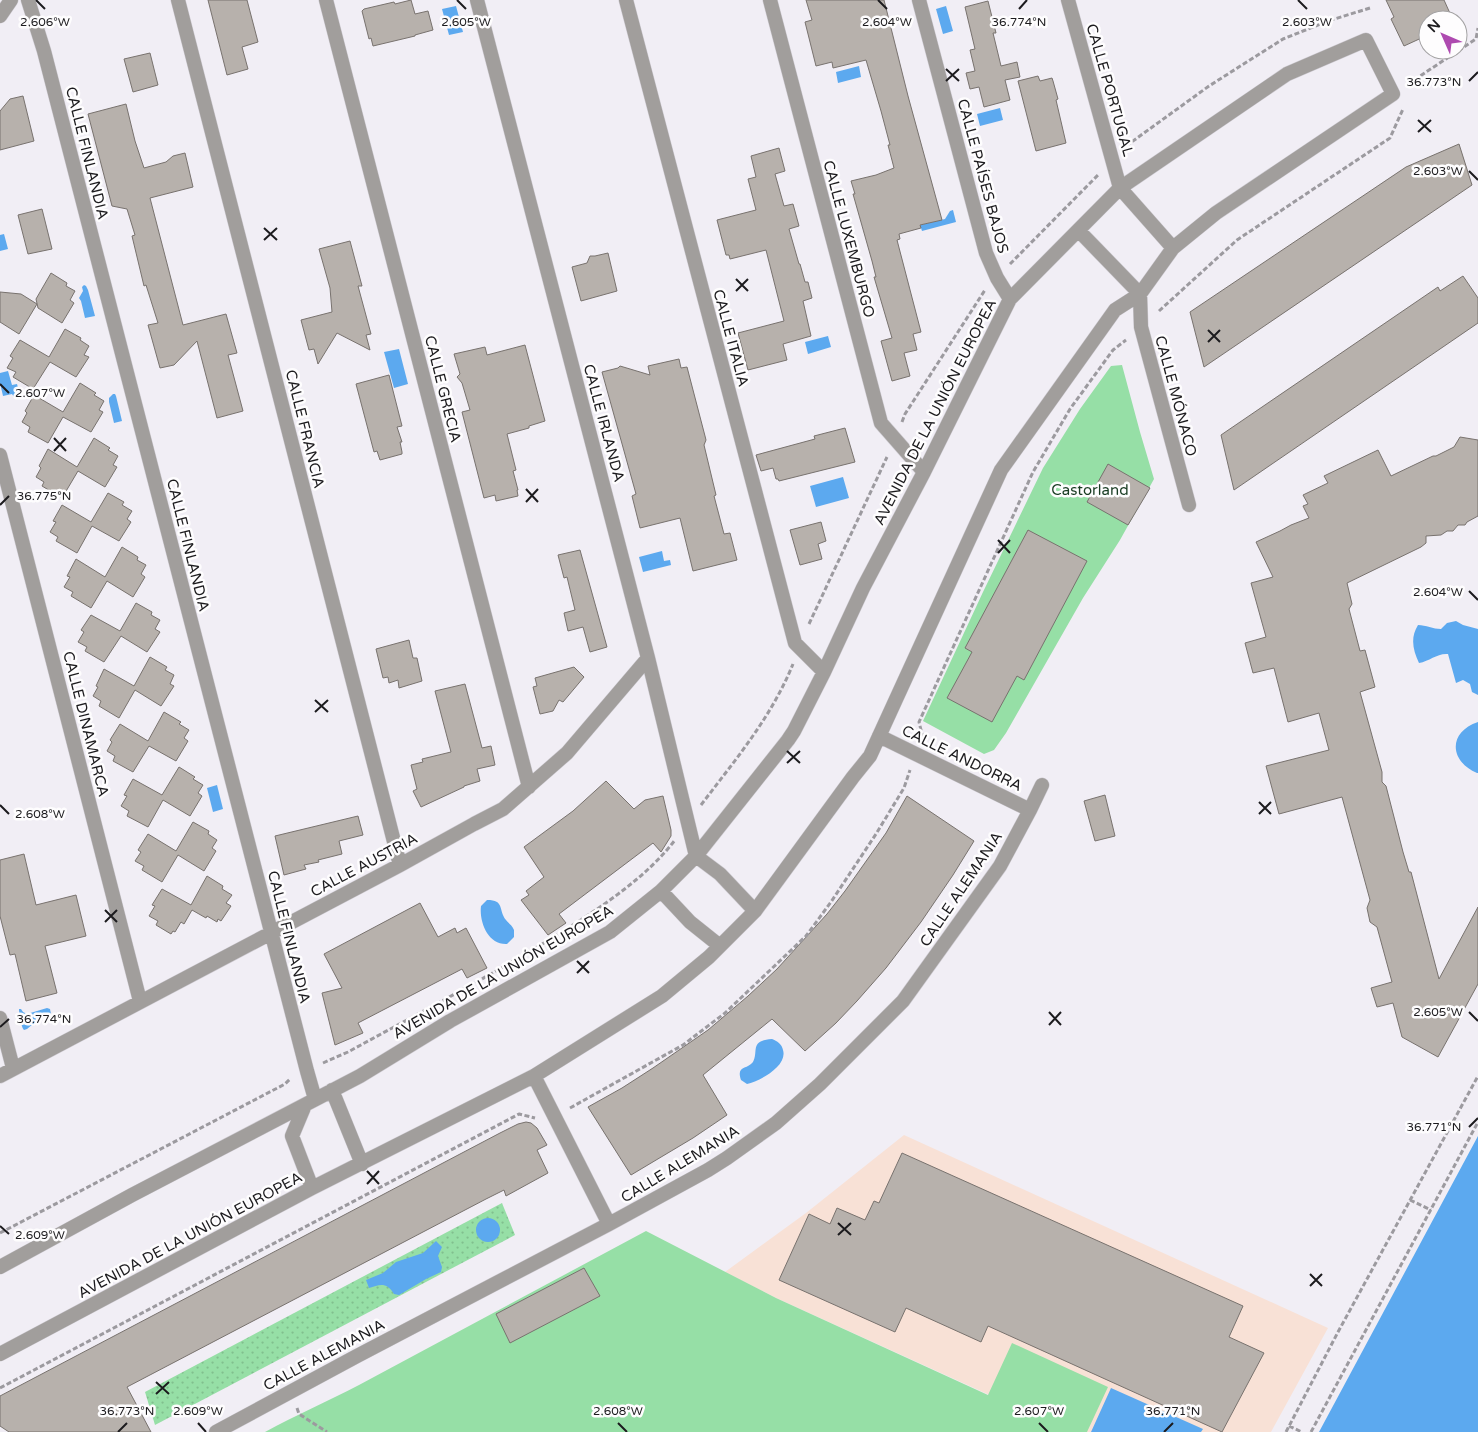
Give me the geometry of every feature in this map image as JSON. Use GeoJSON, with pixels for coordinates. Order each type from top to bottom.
{"type":"FeatureCollection","features":[{"type":"Feature","properties":{"kind":"street"},"geometry":{"type":"LineString","coordinates":[[0,16],[11,0]]}},
{"type":"Feature","properties":{"kind":"street","name":"CALLE FINLANDIA"},"geometry":{"type":"LineString","coordinates":[[28,0],[44,51],[307,1071],[310,1102]]}},
{"type":"Feature","properties":{"kind":"street","name":"CALLE FRANCIA"},"geometry":{"type":"LineString","coordinates":[[178,0],[400,865]]}},
{"type":"Feature","properties":{"kind":"street","name":"CALLE GRECIA"},"geometry":{"type":"LineString","coordinates":[[326,0],[528,786]]}},
{"type":"Feature","properties":{"kind":"street","name":"CALLE IRLANDA"},"geometry":{"type":"LineString","coordinates":[[477,0],[648,658],[696,856]]}},
{"type":"Feature","properties":{"kind":"street","name":"CALLE ITALIA"},"geometry":{"type":"LineString","coordinates":[[626,0],[794,643],[824,672]]}},
{"type":"Feature","properties":{"kind":"street","name":"CALLE LUXEMBURGO"},"geometry":{"type":"LineString","coordinates":[[770,0],[881,423],[924,472]]}},
{"type":"Feature","properties":{"kind":"street","name":"CALLE PAÍSES BAJOS"},"geometry":{"type":"LineString","coordinates":[[919,0],[986,253],[997,278],[1010,299]]}},
{"type":"Feature","properties":{"kind":"street","name":"CALLE PORTUGAL"},"geometry":{"type":"LineString","coordinates":[[1073,2],[1120,188]]}},
{"type":"Feature","properties":{"kind":"street","name":"AVENIDA DE LA UNIÓN EUROPEA"},"geometry":{"type":"LineString","coordinates":[[0,1267],[140,1191],[360,1076],[450,1021],[610,932],[661,891],[696,856],[788,740],[824,672],[863,588],[924,472],[1010,299],[1120,188],[1287,74],[1366,40],[1393,94],[1216,213],[1173,248],[1140,294],[1116,310],[1001,470],[870,756],[755,911],[720,946],[662,996],[534,1076],[312,1188],[0,1354]]}},
{"type":"Feature","properties":{"kind":"street"},"geometry":{"type":"LineString","coordinates":[[1120,188],[1173,248]]}},
{"type":"Feature","properties":{"kind":"street"},"geometry":{"type":"LineString","coordinates":[[1079,230],[1140,294]]}},
{"type":"Feature","properties":{"kind":"street","name":"CALLE MÓNACO"},"geometry":{"type":"LineString","coordinates":[[1140,294],[1141,328],[1189,505]]}},
{"type":"Feature","properties":{"kind":"street","name":"CALLE DINAMARCA"},"geometry":{"type":"LineString","coordinates":[[0,455],[140,1001]]}},
{"type":"Feature","properties":{"kind":"street","name":"CALLE AUSTRIA"},"geometry":{"type":"LineString","coordinates":[[0,1076],[503,809],[567,753],[648,658]]}},
{"type":"Feature","properties":{"kind":"street","name":"CALLE ANDORRA"},"geometry":{"type":"LineString","coordinates":[[879,736],[1030,810]]}},
{"type":"Feature","properties":{"kind":"street","name":"CALLE ALEMANIA"},"geometry":{"type":"LineString","coordinates":[[216,1432],[609,1224],[727,1158],[776,1123],[820,1084],[903,1001],[1000,866],[1042,785]]}},
{"type":"Feature","properties":{"kind":"street"},"geometry":{"type":"LineString","coordinates":[[696,856],[720,874],[755,911]]}},
{"type":"Feature","properties":{"kind":"street"},"geometry":{"type":"LineString","coordinates":[[661,891],[690,922],[720,946]]}},
{"type":"Feature","properties":{"kind":"street"},"geometry":{"type":"LineString","coordinates":[[0,1018],[13,1068]]}},
{"type":"Feature","properties":{"kind":"street"},"geometry":{"type":"LineString","coordinates":[[534,1076],[609,1224]]}},
{"type":"Feature","properties":{"kind":"street"},"geometry":{"type":"LineString","coordinates":[[332,1090],[362,1164]]}},
{"type":"Feature","properties":{"kind":"street"},"geometry":{"type":"LineString","coordinates":[[310,1102],[292,1136],[312,1188]]}},
{"type":"Feature","properties":{"kind":"path"},"geometry":{"type":"LineString","coordinates":[[0,1233],[285,1084],[289,1079],[348,1052],[515,961],[594,912],[647,870],[670,846],[762,724],[785,684],[814,612],[879,476],[906,414],[982,292],[1123,148],[1209,86],[1283,39],[1328,21],[1370,8]]}},
{"type":"Feature","properties":{"kind":"path"},"geometry":{"type":"LineString","coordinates":[[1393,94],[1476,39],[1478,28]]}},
{"type":"Feature","properties":{"kind":"path"},"geometry":{"type":"LineString","coordinates":[[0,1388],[518,1114],[547,1121],[683,1046],[725,1013],[806,936],[854,868],[904,788],[910,770],[925,745],[919,722],[1033,472],[1070,409],[1113,350],[1141,328],[1237,240],[1390,138],[1404,107]]}},
{"type":"Feature","properties":{"kind":"path"},"geometry":{"type":"LineString","coordinates":[[1286,1432],[1478,1076]]}},
{"type":"Feature","properties":{"kind":"path"},"geometry":{"type":"LineString","coordinates":[[1311,1432],[1478,1122]]}},
{"type":"Feature","properties":{"kind":"path"},"geometry":{"type":"LineString","coordinates":[[1410,1200],[1431,1210]]}},
{"type":"Feature","properties":{"kind":"path"},"geometry":{"type":"LineString","coordinates":[[289,1411],[297,1407],[299,1414],[327,1432]]}},
{"type":"Feature","properties":{"kind":"path"},"geometry":{"type":"LineString","coordinates":[[1288,1426],[1302,1432]]}},
{"type":"Feature","properties":{"kind":"shaded area"},"geometry":{"type":"Polygon","coordinates":[[[904,1135],[1328,1328],[1271,1432],[1071,1432],[776,1298],[725,1272],[806,1213],[904,1135]]]}},
{"type":"Feature","properties":{"kind":"green space","name":"Castorland"},"geometry":{"type":"Polygon","coordinates":[[[1122,365],[1154,479],[1006,733],[994,750],[984,754],[923,721],[1043,468],[1080,409],[1111,366],[1122,365]]]}},
{"type":"Feature","properties":{"kind":"green space"},"geometry":{"type":"Polygon","coordinates":[[[502,1203],[515,1235],[155,1425],[145,1392],[502,1203]]]}},
{"type":"Feature","properties":{"kind":"green space"},"geometry":{"type":"Polygon","coordinates":[[[646,1231],[776,1298],[988,1395],[1012,1343],[1108,1387],[1087,1432],[265,1432],[359,1385],[646,1231]]]}},
{"type":"Feature","properties":{"kind":"water"},"geometry":{"type":"Polygon","coordinates":[[[456,6],[463,32],[449,35],[442,9],[456,6]]]}},
{"type":"Feature","properties":{"kind":"water"},"geometry":{"type":"Polygon","coordinates":[[[946,6],[953,31],[943,34],[936,9],[946,6]]]}},
{"type":"Feature","properties":{"kind":"water"},"geometry":{"type":"Polygon","coordinates":[[[859,66],[861,77],[838,83],[836,72],[859,66]]]}},
{"type":"Feature","properties":{"kind":"water"},"geometry":{"type":"Polygon","coordinates":[[[1000,108],[1003,120],[980,126],[977,114],[1000,108]]]}},
{"type":"Feature","properties":{"kind":"water"},"geometry":{"type":"Polygon","coordinates":[[[953,210],[956,222],[922,231],[920,225],[945,219],[950,211],[953,210]]]}},
{"type":"Feature","properties":{"kind":"water"},"geometry":{"type":"Polygon","coordinates":[[[4,234],[8,249],[0,251],[0,235],[4,234]]]}},
{"type":"Feature","properties":{"kind":"water"},"geometry":{"type":"Polygon","coordinates":[[[84,285],[88,290],[95,316],[85,318],[79,298],[84,285]]]}},
{"type":"Feature","properties":{"kind":"water"},"geometry":{"type":"Polygon","coordinates":[[[828,336],[831,347],[808,354],[805,342],[828,336]]]}},
{"type":"Feature","properties":{"kind":"water"},"geometry":{"type":"Polygon","coordinates":[[[399,349],[408,384],[394,388],[384,352],[399,349]]]}},
{"type":"Feature","properties":{"kind":"water"},"geometry":{"type":"Polygon","coordinates":[[[8,371],[12,385],[17,384],[20,395],[14,397],[12,394],[3,396],[0,373],[8,371]]]}},
{"type":"Feature","properties":{"kind":"water"},"geometry":{"type":"Polygon","coordinates":[[[113,394],[116,396],[122,421],[114,423],[109,402],[109,398],[113,394]]]}},
{"type":"Feature","properties":{"kind":"water"},"geometry":{"type":"Polygon","coordinates":[[[843,477],[849,498],[816,507],[810,486],[843,477]]]}},
{"type":"Feature","properties":{"kind":"water"},"geometry":{"type":"Polygon","coordinates":[[[662,551],[664,561],[670,560],[671,565],[643,572],[639,557],[662,551]]]}},
{"type":"Feature","properties":{"kind":"water"},"geometry":{"type":"Polygon","coordinates":[[[1456,621],[1478,629],[1478,695],[1472,692],[1470,684],[1463,680],[1456,683],[1448,654],[1419,663],[1415,653],[1413,639],[1418,625],[1441,629],[1447,623],[1456,621]]]}},
{"type":"Feature","properties":{"kind":"water"},"geometry":{"type":"Polygon","coordinates":[[[1478,722],[1477,773],[1461,761],[1456,747],[1457,739],[1461,732],[1478,722]]]}},
{"type":"Feature","properties":{"kind":"water"},"geometry":{"type":"Polygon","coordinates":[[[217,785],[223,809],[213,812],[207,788],[217,785]]]}},
{"type":"Feature","properties":{"kind":"water"},"geometry":{"type":"Polygon","coordinates":[[[487,900],[493,900],[499,904],[504,916],[514,930],[514,937],[507,944],[495,941],[490,937],[483,925],[481,906],[487,900]]]}},
{"type":"Feature","properties":{"kind":"water"},"geometry":{"type":"Polygon","coordinates":[[[47,1008],[50,1009],[51,1014],[49,1017],[39,1019],[24,1030],[19,1009],[27,1014],[47,1008]]]}},
{"type":"Feature","properties":{"kind":"water"},"geometry":{"type":"Polygon","coordinates":[[[772,1039],[779,1043],[782,1048],[783,1056],[781,1062],[772,1072],[759,1080],[747,1084],[741,1080],[741,1070],[753,1062],[757,1044],[772,1039]]]}},
{"type":"Feature","properties":{"kind":"water"},"geometry":{"type":"Polygon","coordinates":[[[1478,1136],[1478,1432],[1319,1432],[1478,1136]]]}},
{"type":"Feature","properties":{"kind":"water"},"geometry":{"type":"Polygon","coordinates":[[[488,1218],[497,1221],[500,1230],[497,1239],[488,1242],[479,1239],[476,1230],[479,1221],[488,1218]]]}},
{"type":"Feature","properties":{"kind":"water"},"geometry":{"type":"Polygon","coordinates":[[[436,1241],[442,1247],[438,1256],[442,1267],[441,1272],[399,1295],[394,1294],[389,1287],[383,1285],[369,1288],[366,1280],[383,1273],[396,1262],[423,1253],[436,1241]]]}},
{"type":"Feature","properties":{"kind":"water"},"geometry":{"type":"Polygon","coordinates":[[[1111,1388],[1203,1429],[1201,1432],[1091,1432],[1111,1388]]]}},
{"type":"Feature","properties":{"kind":"building"},"geometry":{"type":"Polygon","coordinates":[[[208,0],[247,0],[258,42],[242,47],[248,69],[227,75],[208,0]]]}},
{"type":"Feature","properties":{"kind":"building"},"geometry":{"type":"Polygon","coordinates":[[[411,0],[415,14],[428,11],[433,30],[373,46],[371,38],[369,39],[362,11],[394,2],[395,4],[411,0]]]}},
{"type":"Feature","properties":{"kind":"building"},"geometry":{"type":"Polygon","coordinates":[[[806,0],[884,0],[942,220],[920,225],[921,228],[899,234],[900,239],[897,240],[921,332],[913,334],[917,350],[904,353],[910,376],[892,381],[881,341],[892,338],[874,277],[876,277],[851,181],[894,168],[888,145],[890,145],[866,60],[833,68],[832,62],[816,66],[805,22],[812,20],[806,0]]]}},
{"type":"Feature","properties":{"kind":"building"},"geometry":{"type":"Polygon","coordinates":[[[1386,0],[1444,0],[1448,10],[1418,10],[1418,40],[1404,46],[1391,19],[1394,17],[1386,0]]]}},
{"type":"Feature","properties":{"kind":"building"},"geometry":{"type":"Polygon","coordinates":[[[988,1],[996,33],[993,33],[1001,66],[1017,62],[1020,77],[1005,80],[1010,100],[984,107],[979,87],[970,89],[966,73],[975,71],[970,50],[975,49],[965,7],[988,1]]]}},
{"type":"Feature","properties":{"kind":"building"},"geometry":{"type":"Polygon","coordinates":[[[150,53],[158,85],[133,92],[124,59],[150,53]]]}},
{"type":"Feature","properties":{"kind":"building"},"geometry":{"type":"Polygon","coordinates":[[[1038,76],[1040,81],[1052,78],[1066,143],[1036,151],[1018,81],[1038,76]]]}},
{"type":"Feature","properties":{"kind":"building"},"geometry":{"type":"Polygon","coordinates":[[[23,96],[34,141],[0,150],[0,111],[10,99],[23,96]]]}},
{"type":"Feature","properties":{"kind":"building"},"geometry":{"type":"Polygon","coordinates":[[[126,104],[144,168],[166,162],[173,156],[185,153],[193,187],[150,198],[183,325],[226,314],[237,353],[228,355],[243,411],[217,418],[197,341],[174,365],[160,368],[148,325],[158,323],[146,285],[144,286],[132,236],[135,235],[127,209],[112,206],[88,114],[126,104]]]}},
{"type":"Feature","properties":{"kind":"building"},"geometry":{"type":"Polygon","coordinates":[[[1459,144],[1472,185],[1204,367],[1190,312],[1406,167],[1459,144]]]}},
{"type":"Feature","properties":{"kind":"building"},"geometry":{"type":"Polygon","coordinates":[[[779,148],[785,171],[775,174],[784,206],[793,204],[799,226],[789,229],[805,282],[808,282],[812,298],[803,301],[811,336],[783,344],[787,360],[748,370],[738,333],[784,321],[766,250],[730,259],[729,255],[726,255],[717,220],[756,210],[748,179],[756,177],[751,156],[779,148]]]}},
{"type":"Feature","properties":{"kind":"building"},"geometry":{"type":"Polygon","coordinates":[[[42,209],[52,249],[28,254],[18,215],[42,209]]]}},
{"type":"Feature","properties":{"kind":"building"},"geometry":{"type":"Polygon","coordinates":[[[350,241],[362,286],[358,286],[371,334],[366,335],[370,350],[337,333],[318,364],[314,349],[309,350],[301,320],[332,312],[330,288],[319,249],[350,241]]]}},
{"type":"Feature","properties":{"kind":"building"},"geometry":{"type":"Polygon","coordinates":[[[608,253],[617,291],[581,301],[572,267],[587,263],[590,256],[608,253]]]}},
{"type":"Feature","properties":{"kind":"building"},"geometry":{"type":"Polygon","coordinates":[[[51,273],[67,283],[66,286],[75,291],[70,300],[74,303],[62,323],[38,308],[36,299],[51,273]]]}},
{"type":"Feature","properties":{"kind":"building"},"geometry":{"type":"Polygon","coordinates":[[[1463,276],[1478,298],[1478,323],[1234,490],[1221,435],[1438,287],[1440,291],[1463,276]]]}},
{"type":"Feature","properties":{"kind":"building"},"geometry":{"type":"Polygon","coordinates":[[[0,292],[21,294],[37,304],[19,334],[0,322],[0,292]]]}},
{"type":"Feature","properties":{"kind":"building"},"geometry":{"type":"Polygon","coordinates":[[[65,329],[81,338],[80,340],[89,346],[84,355],[89,357],[76,377],[50,362],[33,389],[13,377],[16,372],[7,368],[13,358],[10,356],[20,340],[49,357],[65,329]]]}},
{"type":"Feature","properties":{"kind":"building"},"geometry":{"type":"Polygon","coordinates":[[[525,345],[545,421],[507,434],[516,470],[513,471],[518,496],[496,501],[495,495],[484,498],[462,412],[470,410],[462,383],[457,377],[460,374],[454,354],[485,347],[487,355],[525,345]]]}},
{"type":"Feature","properties":{"kind":"building"},"geometry":{"type":"Polygon","coordinates":[[[679,359],[681,368],[687,367],[706,440],[704,445],[716,495],[714,496],[724,534],[730,533],[737,560],[693,571],[680,518],[640,528],[632,496],[636,494],[602,372],[620,366],[650,375],[648,366],[679,359]]]}},
{"type":"Feature","properties":{"kind":"building"},"geometry":{"type":"Polygon","coordinates":[[[389,375],[402,426],[397,427],[402,442],[400,442],[402,454],[380,460],[377,451],[374,452],[356,384],[389,375]]]}},
{"type":"Feature","properties":{"kind":"building"},"geometry":{"type":"Polygon","coordinates":[[[80,383],[96,393],[94,395],[104,401],[99,410],[103,412],[91,432],[63,417],[48,443],[28,432],[30,427],[22,422],[27,413],[25,411],[34,395],[63,412],[80,383]]]}},
{"type":"Feature","properties":{"kind":"building"},"geometry":{"type":"Polygon","coordinates":[[[845,428],[855,462],[779,481],[776,479],[773,468],[761,471],[756,455],[815,439],[814,436],[845,428]]]}},
{"type":"Feature","properties":{"kind":"building"},"geometry":{"type":"Polygon","coordinates":[[[1460,437],[1478,440],[1478,516],[1465,525],[1458,525],[1453,531],[1447,531],[1441,535],[1426,536],[1426,543],[1421,547],[1347,583],[1352,604],[1349,609],[1360,651],[1365,650],[1375,687],[1360,692],[1382,772],[1382,782],[1386,786],[1403,852],[1409,872],[1411,872],[1439,979],[1478,907],[1478,984],[1438,1057],[1402,1037],[1393,1003],[1377,1007],[1371,988],[1392,982],[1377,927],[1370,922],[1367,908],[1370,900],[1342,797],[1279,814],[1266,766],[1329,750],[1319,713],[1288,722],[1274,668],[1253,673],[1245,643],[1266,637],[1251,583],[1273,577],[1256,542],[1309,518],[1303,506],[1308,504],[1303,495],[1328,483],[1324,476],[1378,450],[1391,476],[1454,447],[1460,437]]]}},
{"type":"Feature","properties":{"kind":"building"},"geometry":{"type":"Polygon","coordinates":[[[94,438],[110,448],[108,450],[118,456],[113,465],[117,467],[105,487],[78,471],[62,498],[42,486],[44,482],[36,477],[41,468],[39,466],[48,449],[77,467],[94,438]]]}},
{"type":"Feature","properties":{"kind":"building"},"geometry":{"type":"Polygon","coordinates":[[[1108,464],[1150,488],[1128,525],[1087,502],[1108,464]]]}},
{"type":"Feature","properties":{"kind":"building"},"geometry":{"type":"Polygon","coordinates":[[[108,493],[124,502],[122,505],[132,511],[127,519],[131,522],[119,541],[92,526],[77,553],[56,541],[58,537],[50,532],[56,522],[53,521],[62,505],[91,522],[108,493]]]}},
{"type":"Feature","properties":{"kind":"building"},"geometry":{"type":"Polygon","coordinates":[[[821,522],[826,541],[818,544],[822,559],[800,565],[790,530],[821,522]]]}},
{"type":"Feature","properties":{"kind":"building"},"geometry":{"type":"Polygon","coordinates":[[[1028,530],[1087,561],[1024,680],[1017,676],[992,722],[947,698],[972,652],[965,648],[1028,530]]]}},
{"type":"Feature","properties":{"kind":"building"},"geometry":{"type":"Polygon","coordinates":[[[122,547],[138,557],[137,560],[146,565],[141,574],[145,577],[133,597],[107,581],[91,608],[71,596],[73,592],[64,587],[70,577],[67,576],[76,559],[105,577],[122,547]]]}},
{"type":"Feature","properties":{"kind":"building"},"geometry":{"type":"Polygon","coordinates":[[[580,550],[607,647],[590,652],[583,627],[568,631],[564,613],[575,610],[567,577],[564,578],[558,555],[580,550]]]}},
{"type":"Feature","properties":{"kind":"building"},"geometry":{"type":"Polygon","coordinates":[[[136,603],[152,612],[151,615],[160,620],[155,629],[160,632],[147,652],[121,636],[104,662],[85,651],[87,647],[78,642],[84,632],[81,630],[91,615],[120,631],[136,603]]]}},
{"type":"Feature","properties":{"kind":"building"},"geometry":{"type":"Polygon","coordinates":[[[409,640],[413,658],[417,658],[422,681],[399,688],[398,680],[389,683],[388,677],[383,678],[376,649],[409,640]]]}},
{"type":"Feature","properties":{"kind":"building"},"geometry":{"type":"Polygon","coordinates":[[[150,657],[167,667],[165,670],[174,675],[170,684],[174,686],[161,706],[135,690],[119,718],[99,706],[101,701],[93,696],[104,669],[134,686],[150,657]]]}},
{"type":"Feature","properties":{"kind":"building"},"geometry":{"type":"Polygon","coordinates":[[[574,667],[584,677],[563,702],[559,700],[553,711],[540,714],[533,687],[537,686],[535,678],[574,667]]]}},
{"type":"Feature","properties":{"kind":"building"},"geometry":{"type":"Polygon","coordinates":[[[465,684],[482,748],[491,746],[495,765],[477,769],[480,781],[464,786],[421,807],[413,791],[417,789],[411,765],[423,762],[422,759],[451,752],[435,691],[465,684]]]}},
{"type":"Feature","properties":{"kind":"building"},"geometry":{"type":"Polygon","coordinates":[[[164,712],[181,722],[179,724],[189,730],[184,738],[188,741],[176,761],[149,746],[133,772],[113,761],[115,756],[107,751],[112,742],[110,740],[120,724],[148,741],[164,712]]]}},
{"type":"Feature","properties":{"kind":"building"},"geometry":{"type":"Polygon","coordinates":[[[179,767],[195,777],[193,779],[203,785],[198,793],[202,796],[190,816],[163,800],[148,827],[127,816],[129,811],[121,806],[127,796],[124,795],[133,779],[162,795],[179,767]]]}},
{"type":"Feature","properties":{"kind":"building"},"geometry":{"type":"Polygon","coordinates":[[[606,781],[634,809],[645,800],[663,796],[671,836],[661,852],[653,843],[559,914],[566,923],[548,935],[521,900],[529,895],[526,891],[544,877],[524,847],[573,811],[606,781]]]}},
{"type":"Feature","properties":{"kind":"building"},"geometry":{"type":"Polygon","coordinates":[[[1105,795],[1115,836],[1095,841],[1084,801],[1105,795]]]}},
{"type":"Feature","properties":{"kind":"building"},"geometry":{"type":"Polygon","coordinates":[[[907,796],[974,841],[921,922],[886,968],[857,1001],[805,1051],[772,1019],[703,1075],[727,1115],[631,1175],[588,1107],[622,1088],[708,1030],[777,969],[827,914],[845,891],[886,833],[907,796]]]}},
{"type":"Feature","properties":{"kind":"building"},"geometry":{"type":"Polygon","coordinates":[[[358,816],[363,835],[339,841],[342,854],[304,865],[306,869],[284,875],[275,836],[358,816]]]}},
{"type":"Feature","properties":{"kind":"building"},"geometry":{"type":"Polygon","coordinates":[[[193,822],[209,831],[208,834],[217,840],[212,848],[216,851],[204,871],[178,855],[162,882],[142,870],[144,866],[135,861],[141,852],[138,850],[148,834],[176,851],[193,822]]]}},
{"type":"Feature","properties":{"kind":"building"},"geometry":{"type":"Polygon","coordinates":[[[24,854],[36,905],[76,895],[86,936],[45,946],[57,993],[26,1001],[15,954],[10,955],[0,916],[0,860],[24,854]]]}},
{"type":"Feature","properties":{"kind":"building"},"geometry":{"type":"Polygon","coordinates":[[[207,876],[223,886],[222,889],[232,895],[226,903],[231,906],[221,921],[218,919],[217,922],[207,916],[206,918],[192,910],[184,924],[181,922],[175,932],[173,931],[171,934],[156,925],[158,921],[149,916],[155,906],[152,905],[162,889],[191,905],[207,876]]]}},
{"type":"Feature","properties":{"kind":"building"},"geometry":{"type":"Polygon","coordinates":[[[420,903],[438,937],[455,928],[457,933],[466,928],[487,968],[467,978],[462,969],[358,1023],[363,1033],[335,1045],[322,993],[342,988],[324,954],[420,903]]]}},
{"type":"Feature","properties":{"kind":"building"},"geometry":{"type":"Polygon","coordinates":[[[526,1122],[531,1123],[537,1128],[547,1145],[537,1150],[548,1173],[506,1196],[504,1190],[486,1199],[127,1387],[151,1432],[9,1432],[0,1426],[0,1396],[500,1133],[526,1122]]]}},
{"type":"Feature","properties":{"kind":"building"},"geometry":{"type":"Polygon","coordinates":[[[902,1153],[1243,1306],[1229,1337],[1264,1353],[1222,1432],[988,1326],[981,1342],[906,1308],[895,1332],[779,1280],[809,1214],[830,1224],[837,1208],[865,1220],[874,1201],[879,1203],[902,1153]]]}},
{"type":"Feature","properties":{"kind":"building"},"geometry":{"type":"Polygon","coordinates":[[[584,1268],[600,1296],[510,1343],[496,1314],[584,1268]]]}}]}
